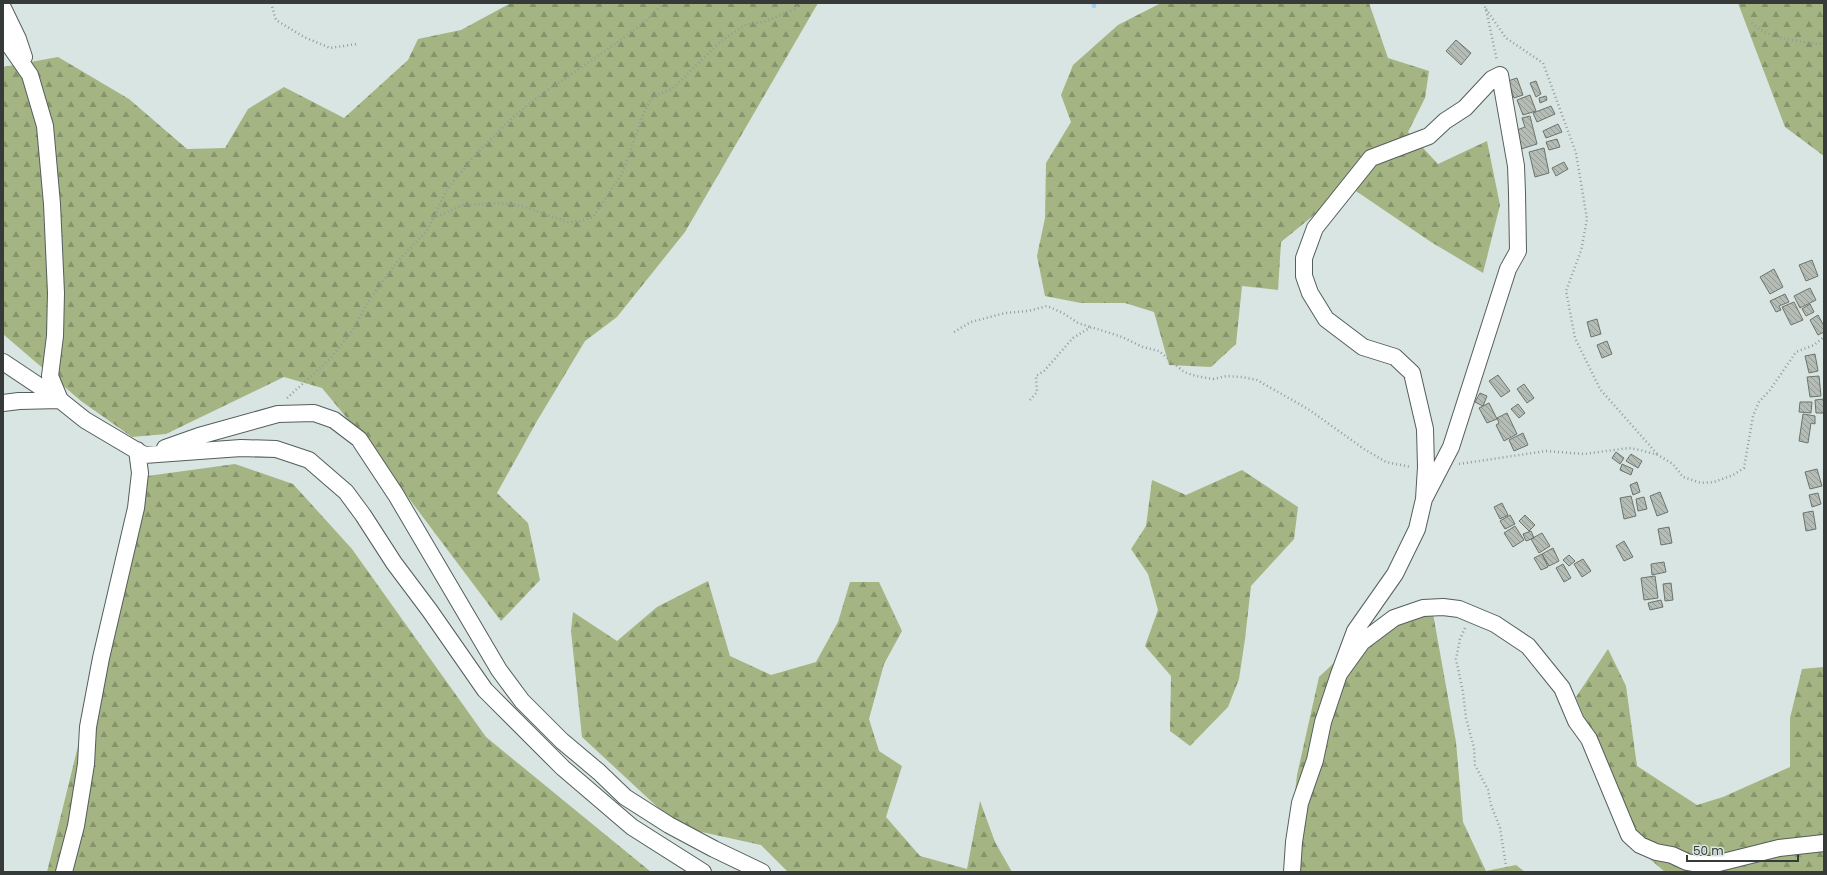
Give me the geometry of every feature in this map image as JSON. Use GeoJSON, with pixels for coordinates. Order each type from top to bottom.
{"type":"FeatureCollection","features":[{"type":"Feature","properties":{"kind":"street"},"geometry":{"type":"LineString","coordinates":[[3,8],[18,39],[45,126],[52,204],[56,293],[55,336],[50,376],[60,400]]}},
{"type":"Feature","properties":{"kind":"street"},"geometry":{"type":"LineString","coordinates":[[3,36],[30,75]]}},
{"type":"Feature","properties":{"kind":"street"},"geometry":{"type":"LineString","coordinates":[[1292,872],[1294,842],[1300,803],[1315,760],[1323,722],[1355,630],[1391,580],[1409,548],[1417,529],[1424,498],[1426,467],[1425,429],[1412,373],[1395,357],[1363,347],[1326,319],[1310,293],[1304,276],[1304,258],[1315,228],[1371,158],[1429,136],[1445,122],[1465,108],[1492,79],[1500,75],[1516,166],[1518,251],[1508,269],[1451,448],[1424,498]]}},
{"type":"Feature","properties":{"kind":"street"},"geometry":{"type":"LineString","coordinates":[[3,362],[60,400],[85,420],[140,453],[241,448],[276,449],[309,460],[346,492],[363,515],[394,564],[430,611],[485,690],[562,768],[632,827],[703,872]]}},
{"type":"Feature","properties":{"kind":"street"},"geometry":{"type":"LineString","coordinates":[[3,403],[60,400]]}},
{"type":"Feature","properties":{"kind":"street"},"geometry":{"type":"LineString","coordinates":[[140,453],[278,414],[314,413],[334,420],[359,439],[396,495],[499,670],[522,701],[562,741],[625,797],[682,832],[762,872]]}},
{"type":"Feature","properties":{"kind":"street"},"geometry":{"type":"LineString","coordinates":[[64,872],[76,826],[86,764],[88,727],[101,658],[136,508],[140,473],[140,453]]}},
{"type":"Feature","properties":{"kind":"street"},"geometry":{"type":"LineString","coordinates":[[1339,674],[1362,642],[1394,618],[1423,608],[1443,607],[1466,612],[1495,624],[1528,646],[1562,688],[1576,721],[1589,739],[1629,835],[1640,845],[1687,862],[1698,864],[1715,864],[1778,848],[1824,843]]}},
{"type":"Feature","properties":{"kind":"path"},"geometry":{"type":"LineString","coordinates":[[271,3],[276,20],[304,37],[330,48],[357,44]]}},
{"type":"Feature","properties":{"kind":"path"},"geometry":{"type":"LineString","coordinates":[[282,403],[330,359],[353,330],[368,302],[397,262],[427,231],[446,191],[476,154],[513,116],[538,96],[608,49],[646,20],[663,3]]}},
{"type":"Feature","properties":{"kind":"path"},"geometry":{"type":"LineString","coordinates":[[433,218],[463,205],[502,203],[522,206],[568,222],[581,221],[593,216],[622,174],[644,112],[653,96],[672,89],[721,41],[747,24],[764,22],[795,9],[800,3]]}},
{"type":"Feature","properties":{"kind":"path"},"geometry":{"type":"LineString","coordinates":[[1483,3],[1506,38],[1543,63],[1576,154],[1587,219],[1581,251],[1566,291],[1575,338],[1600,389],[1658,455]]}},
{"type":"Feature","properties":{"kind":"path"},"geometry":{"type":"LineString","coordinates":[[1486,9],[1500,75]]}},
{"type":"Feature","properties":{"kind":"path"},"geometry":{"type":"LineString","coordinates":[[1752,23],[1758,29],[1798,42],[1824,44]]}},
{"type":"Feature","properties":{"kind":"path"},"geometry":{"type":"LineString","coordinates":[[954,332],[971,322],[1005,313],[1028,311],[1047,306],[1063,313],[1078,323],[1091,327]]}},
{"type":"Feature","properties":{"kind":"path"},"geometry":{"type":"LineString","coordinates":[[1466,612],[1468,621],[1460,639],[1456,659],[1466,718],[1474,748],[1475,765],[1488,790],[1491,805],[1500,828],[1507,872]]}},
{"type":"Feature","properties":{"kind":"green space"},"geometry":{"type":"Polygon","coordinates":[[[511,3],[818,3],[685,232],[617,317],[585,341],[537,421],[497,493],[528,523],[540,580],[501,621],[365,440],[322,388],[284,377],[166,434],[132,437],[81,401],[3,334],[3,67],[58,57],[129,99],[187,149],[225,148],[248,109],[284,87],[344,118],[408,60],[418,39],[461,30],[511,3]]]}},
{"type":"Feature","properties":{"kind":"green space"},"geometry":{"type":"Polygon","coordinates":[[[1161,3],[1369,3],[1388,58],[1429,71],[1425,98],[1408,132],[1438,164],[1487,141],[1500,205],[1483,273],[1431,242],[1353,189],[1314,215],[1281,242],[1278,290],[1242,286],[1236,344],[1211,367],[1169,365],[1154,312],[1125,303],[1081,303],[1045,296],[1037,256],[1045,218],[1046,163],[1071,122],[1061,95],[1073,65],[1118,25],[1161,3]]]}},
{"type":"Feature","properties":{"kind":"green space"},"geometry":{"type":"Polygon","coordinates":[[[1738,3],[1824,3],[1824,156],[1785,127],[1738,3]]]}},
{"type":"Feature","properties":{"kind":"green space"},"geometry":{"type":"Polygon","coordinates":[[[235,464],[293,484],[352,549],[486,737],[651,872],[47,872],[81,734],[140,477],[235,464]]]}},
{"type":"Feature","properties":{"kind":"green space"},"geometry":{"type":"Polygon","coordinates":[[[1242,470],[1298,507],[1294,539],[1251,586],[1239,679],[1228,707],[1190,746],[1170,731],[1171,676],[1145,646],[1158,610],[1148,574],[1131,549],[1146,526],[1152,480],[1186,495],[1242,470]]]}},
{"type":"Feature","properties":{"kind":"green space"},"geometry":{"type":"Polygon","coordinates":[[[708,581],[730,656],[771,675],[816,662],[838,622],[850,582],[879,582],[902,631],[884,664],[869,719],[879,751],[902,766],[886,817],[920,856],[967,869],[980,801],[995,842],[1012,872],[788,872],[761,845],[679,827],[582,737],[571,631],[573,612],[617,641],[657,607],[708,581]]]}},
{"type":"Feature","properties":{"kind":"green space"},"geometry":{"type":"Polygon","coordinates":[[[1432,608],[1456,742],[1463,822],[1486,871],[1516,865],[1525,872],[1289,872],[1290,835],[1297,775],[1319,677],[1372,627],[1432,608]]]}},
{"type":"Feature","properties":{"kind":"green space"},"geometry":{"type":"Polygon","coordinates":[[[1608,649],[1626,686],[1637,766],[1697,805],[1723,797],[1790,767],[1790,718],[1802,669],[1824,667],[1824,872],[1665,872],[1637,848],[1576,697],[1608,649]]]}},
{"type":"Feature","properties":{"kind":"building"},"geometry":{"type":"Polygon","coordinates":[[[1456,40],[1471,53],[1461,65],[1446,51],[1456,40]]]}},
{"type":"Feature","properties":{"kind":"building"},"geometry":{"type":"Polygon","coordinates":[[[1517,78],[1523,95],[1514,98],[1508,81],[1517,78]]]}},
{"type":"Feature","properties":{"kind":"building"},"geometry":{"type":"Polygon","coordinates":[[[1536,81],[1541,94],[1536,97],[1530,83],[1536,81]]]}},
{"type":"Feature","properties":{"kind":"building"},"geometry":{"type":"Polygon","coordinates":[[[1530,95],[1536,111],[1523,115],[1517,100],[1530,95]]]}},
{"type":"Feature","properties":{"kind":"building"},"geometry":{"type":"Polygon","coordinates":[[[1546,96],[1547,100],[1540,103],[1539,98],[1546,96]]]}},
{"type":"Feature","properties":{"kind":"building"},"geometry":{"type":"Polygon","coordinates":[[[1551,106],[1555,114],[1537,122],[1533,113],[1551,106]]]}},
{"type":"Feature","properties":{"kind":"building"},"geometry":{"type":"Polygon","coordinates":[[[1530,116],[1537,144],[1521,149],[1517,130],[1525,127],[1522,118],[1530,116]]]}},
{"type":"Feature","properties":{"kind":"building"},"geometry":{"type":"Polygon","coordinates":[[[1558,124],[1562,132],[1546,138],[1543,131],[1558,124]]]}},
{"type":"Feature","properties":{"kind":"building"},"geometry":{"type":"Polygon","coordinates":[[[1557,139],[1560,147],[1549,150],[1546,142],[1557,139]]]}},
{"type":"Feature","properties":{"kind":"building"},"geometry":{"type":"Polygon","coordinates":[[[1544,148],[1549,173],[1535,177],[1529,152],[1544,148]]]}},
{"type":"Feature","properties":{"kind":"building"},"geometry":{"type":"Polygon","coordinates":[[[1564,162],[1568,169],[1556,176],[1552,168],[1564,162]]]}},
{"type":"Feature","properties":{"kind":"building"},"geometry":{"type":"Polygon","coordinates":[[[1812,260],[1818,276],[1806,281],[1799,265],[1812,260]]]}},
{"type":"Feature","properties":{"kind":"building"},"geometry":{"type":"Polygon","coordinates":[[[1774,269],[1783,287],[1770,294],[1760,277],[1774,269]]]}},
{"type":"Feature","properties":{"kind":"building"},"geometry":{"type":"Polygon","coordinates":[[[1810,288],[1816,300],[1800,308],[1794,296],[1810,288]]]}},
{"type":"Feature","properties":{"kind":"building"},"geometry":{"type":"Polygon","coordinates":[[[1785,294],[1789,302],[1779,306],[1781,310],[1776,312],[1770,301],[1785,294]]]}},
{"type":"Feature","properties":{"kind":"building"},"geometry":{"type":"Polygon","coordinates":[[[1794,302],[1803,320],[1791,325],[1782,307],[1794,302]]]}},
{"type":"Feature","properties":{"kind":"building"},"geometry":{"type":"Polygon","coordinates":[[[1810,304],[1814,312],[1806,316],[1802,309],[1810,304]]]}},
{"type":"Feature","properties":{"kind":"building"},"geometry":{"type":"Polygon","coordinates":[[[1818,315],[1824,326],[1824,332],[1818,335],[1810,320],[1818,315]]]}},
{"type":"Feature","properties":{"kind":"building"},"geometry":{"type":"Polygon","coordinates":[[[1597,319],[1601,334],[1591,337],[1587,322],[1597,319]]]}},
{"type":"Feature","properties":{"kind":"building"},"geometry":{"type":"Polygon","coordinates":[[[1607,341],[1612,354],[1602,358],[1597,345],[1607,341]]]}},
{"type":"Feature","properties":{"kind":"building"},"geometry":{"type":"Polygon","coordinates":[[[1815,354],[1818,371],[1809,373],[1805,356],[1815,354]]]}},
{"type":"Feature","properties":{"kind":"building"},"geometry":{"type":"Polygon","coordinates":[[[1498,375],[1510,391],[1501,397],[1489,381],[1498,375]]]}},
{"type":"Feature","properties":{"kind":"building"},"geometry":{"type":"Polygon","coordinates":[[[1819,376],[1821,396],[1810,397],[1807,377],[1819,376]]]}},
{"type":"Feature","properties":{"kind":"building"},"geometry":{"type":"Polygon","coordinates":[[[1524,384],[1534,398],[1527,403],[1517,389],[1524,384]]]}},
{"type":"Feature","properties":{"kind":"building"},"geometry":{"type":"Polygon","coordinates":[[[1480,393],[1487,396],[1483,406],[1475,402],[1480,393]]]}},
{"type":"Feature","properties":{"kind":"building"},"geometry":{"type":"Polygon","coordinates":[[[1824,399],[1824,413],[1816,413],[1815,400],[1824,399]]]}},
{"type":"Feature","properties":{"kind":"building"},"geometry":{"type":"Polygon","coordinates":[[[1800,402],[1812,402],[1811,413],[1799,412],[1800,402]]]}},
{"type":"Feature","properties":{"kind":"building"},"geometry":{"type":"Polygon","coordinates":[[[1489,403],[1497,419],[1487,423],[1479,408],[1489,403]]]}},
{"type":"Feature","properties":{"kind":"building"},"geometry":{"type":"Polygon","coordinates":[[[1518,404],[1525,413],[1519,418],[1511,409],[1518,404]]]}},
{"type":"Feature","properties":{"kind":"building"},"geometry":{"type":"Polygon","coordinates":[[[1507,413],[1517,434],[1504,441],[1496,425],[1499,423],[1497,418],[1507,413]]]}},
{"type":"Feature","properties":{"kind":"building"},"geometry":{"type":"Polygon","coordinates":[[[1803,414],[1815,416],[1815,424],[1811,423],[1808,443],[1799,441],[1803,414]]]}},
{"type":"Feature","properties":{"kind":"building"},"geometry":{"type":"Polygon","coordinates":[[[1523,433],[1528,445],[1514,451],[1509,440],[1523,433]]]}},
{"type":"Feature","properties":{"kind":"building"},"geometry":{"type":"Polygon","coordinates":[[[1616,452],[1624,458],[1620,464],[1612,458],[1616,452]]]}},
{"type":"Feature","properties":{"kind":"building"},"geometry":{"type":"Polygon","coordinates":[[[1631,454],[1642,461],[1638,468],[1626,461],[1631,454]]]}},
{"type":"Feature","properties":{"kind":"building"},"geometry":{"type":"Polygon","coordinates":[[[1622,464],[1633,469],[1631,475],[1620,470],[1622,464]]]}},
{"type":"Feature","properties":{"kind":"building"},"geometry":{"type":"Polygon","coordinates":[[[1817,469],[1822,486],[1810,489],[1805,472],[1817,469]]]}},
{"type":"Feature","properties":{"kind":"building"},"geometry":{"type":"Polygon","coordinates":[[[1637,482],[1640,492],[1633,495],[1630,485],[1637,482]]]}},
{"type":"Feature","properties":{"kind":"building"},"geometry":{"type":"Polygon","coordinates":[[[1660,492],[1668,512],[1657,516],[1650,496],[1660,492]]]}},
{"type":"Feature","properties":{"kind":"building"},"geometry":{"type":"Polygon","coordinates":[[[1818,493],[1821,504],[1812,507],[1809,495],[1818,493]]]}},
{"type":"Feature","properties":{"kind":"building"},"geometry":{"type":"Polygon","coordinates":[[[1631,496],[1636,516],[1624,519],[1620,498],[1631,496]]]}},
{"type":"Feature","properties":{"kind":"building"},"geometry":{"type":"Polygon","coordinates":[[[1644,497],[1647,509],[1638,511],[1636,499],[1644,497]]]}},
{"type":"Feature","properties":{"kind":"building"},"geometry":{"type":"Polygon","coordinates":[[[1502,503],[1508,515],[1500,519],[1494,507],[1502,503]]]}},
{"type":"Feature","properties":{"kind":"building"},"geometry":{"type":"Polygon","coordinates":[[[1813,511],[1816,529],[1806,531],[1803,513],[1813,511]]]}},
{"type":"Feature","properties":{"kind":"building"},"geometry":{"type":"Polygon","coordinates":[[[1510,515],[1515,524],[1505,529],[1500,521],[1510,515]]]}},
{"type":"Feature","properties":{"kind":"building"},"geometry":{"type":"Polygon","coordinates":[[[1525,515],[1535,525],[1529,531],[1519,521],[1525,515]]]}},
{"type":"Feature","properties":{"kind":"building"},"geometry":{"type":"Polygon","coordinates":[[[1515,526],[1524,540],[1513,547],[1504,533],[1515,526]]]}},
{"type":"Feature","properties":{"kind":"building"},"geometry":{"type":"Polygon","coordinates":[[[1669,527],[1672,543],[1661,545],[1658,529],[1669,527]]]}},
{"type":"Feature","properties":{"kind":"building"},"geometry":{"type":"Polygon","coordinates":[[[1531,531],[1534,538],[1526,541],[1523,534],[1531,531]]]}},
{"type":"Feature","properties":{"kind":"building"},"geometry":{"type":"Polygon","coordinates":[[[1542,533],[1550,546],[1539,553],[1531,539],[1542,533]]]}},
{"type":"Feature","properties":{"kind":"building"},"geometry":{"type":"Polygon","coordinates":[[[1624,541],[1633,557],[1624,561],[1616,546],[1624,541]]]}},
{"type":"Feature","properties":{"kind":"building"},"geometry":{"type":"Polygon","coordinates":[[[1553,548],[1559,561],[1549,566],[1542,554],[1553,548]]]}},
{"type":"Feature","properties":{"kind":"building"},"geometry":{"type":"Polygon","coordinates":[[[1542,554],[1548,567],[1541,570],[1534,558],[1542,554]]]}},
{"type":"Feature","properties":{"kind":"building"},"geometry":{"type":"Polygon","coordinates":[[[1569,555],[1575,561],[1569,566],[1563,560],[1569,555]]]}},
{"type":"Feature","properties":{"kind":"building"},"geometry":{"type":"Polygon","coordinates":[[[1583,559],[1591,571],[1582,577],[1574,564],[1583,559]]]}},
{"type":"Feature","properties":{"kind":"building"},"geometry":{"type":"Polygon","coordinates":[[[1664,562],[1666,572],[1652,575],[1651,564],[1664,562]]]}},
{"type":"Feature","properties":{"kind":"building"},"geometry":{"type":"Polygon","coordinates":[[[1563,564],[1571,578],[1564,582],[1556,568],[1563,564]]]}},
{"type":"Feature","properties":{"kind":"building"},"geometry":{"type":"Polygon","coordinates":[[[1655,576],[1658,598],[1644,600],[1641,578],[1655,576]]]}},
{"type":"Feature","properties":{"kind":"building"},"geometry":{"type":"Polygon","coordinates":[[[1671,583],[1673,600],[1665,601],[1663,584],[1671,583]]]}},
{"type":"Feature","properties":{"kind":"building"},"geometry":{"type":"Polygon","coordinates":[[[1661,600],[1663,607],[1650,610],[1648,603],[1661,600]]]}}]}
